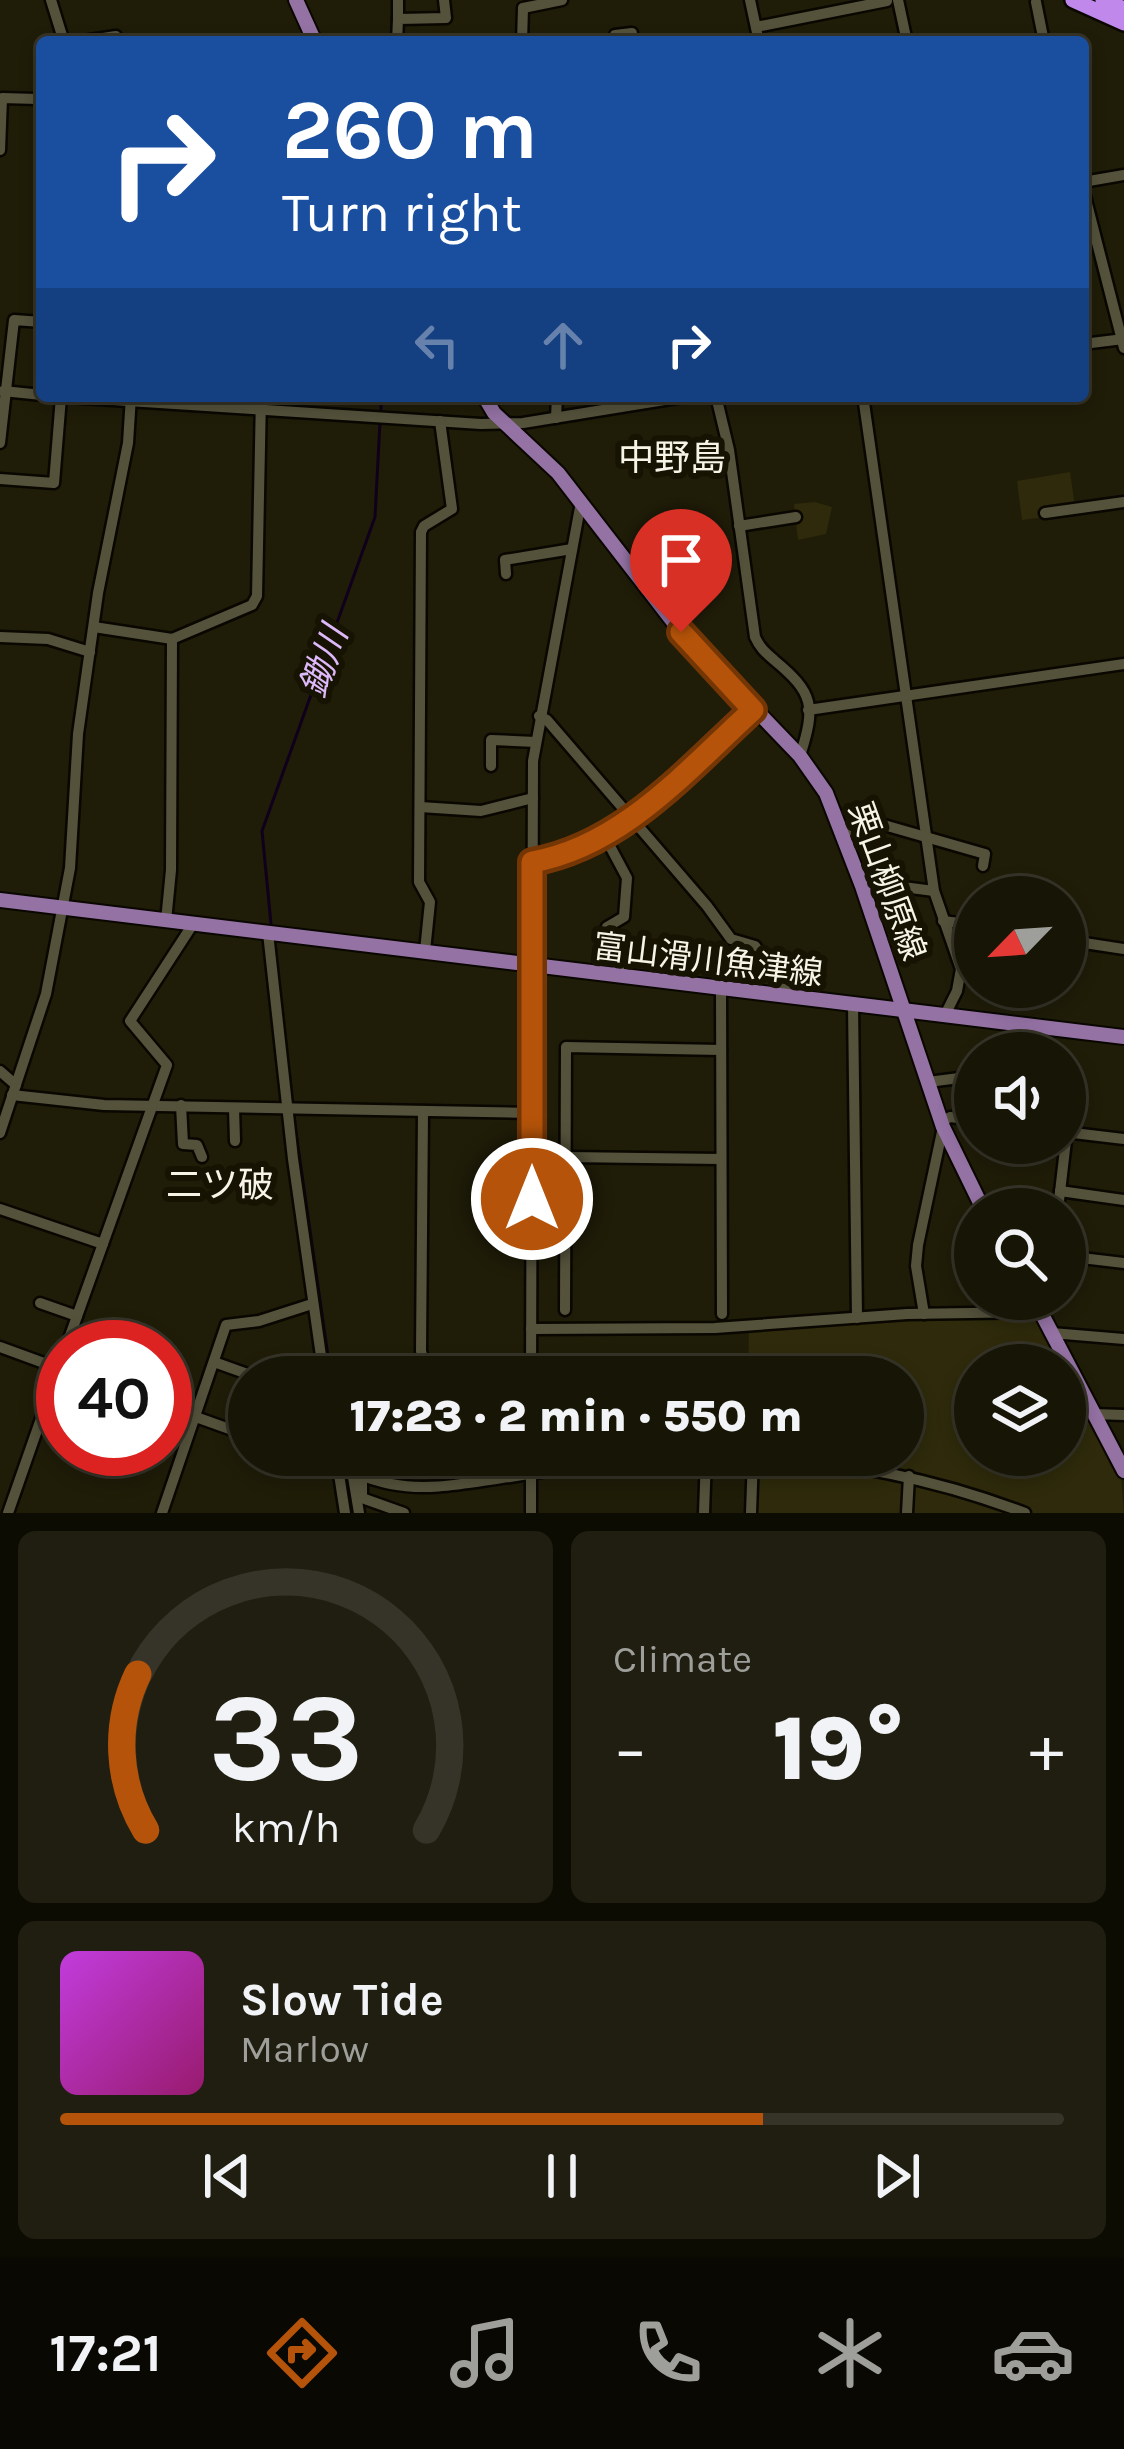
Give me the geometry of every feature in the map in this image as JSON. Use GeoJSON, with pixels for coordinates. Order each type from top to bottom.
{"type":"FeatureCollection","features":[{"type":"Feature","properties":{"kind":"highway"},"geometry":{"type":"LineString","coordinates":[[1073,0],[1124,23]]}},
{"type":"Feature","properties":{"kind":"highway"},"geometry":{"type":"LineString","coordinates":[[1103,0],[1124,9]]}},
{"type":"Feature","properties":{"kind":"main road"},"geometry":{"type":"LineString","coordinates":[[296,0],[312,36]]}},
{"type":"Feature","properties":{"kind":"main road","name":"栗山柳原線"},"geometry":{"type":"LineString","coordinates":[[489,402],[505,424],[539,453],[681,632],[800,756],[826,793],[942,1125],[972,1188]]}},
{"type":"Feature","properties":{"kind":"main road","name":"富山滑川魚津線"},"geometry":{"type":"LineString","coordinates":[[0,899],[1124,1037]]}},
{"type":"Feature","properties":{"kind":"main road"},"geometry":{"type":"LineString","coordinates":[[1046,1320],[1124,1471]]}},
{"type":"Feature","properties":{"kind":"street"},"geometry":{"type":"LineString","coordinates":[[51,0],[62,36]]}},
{"type":"Feature","properties":{"kind":"street"},"geometry":{"type":"LineString","coordinates":[[397,36],[398,0]]}},
{"type":"Feature","properties":{"kind":"street"},"geometry":{"type":"LineString","coordinates":[[398,19],[446,18],[444,0]]}},
{"type":"Feature","properties":{"kind":"street"},"geometry":{"type":"LineString","coordinates":[[522,36],[523,4],[562,0]]}},
{"type":"Feature","properties":{"kind":"street"},"geometry":{"type":"LineString","coordinates":[[750,0],[755,36]]}},
{"type":"Feature","properties":{"kind":"street"},"geometry":{"type":"LineString","coordinates":[[762,36],[890,0],[905,36]]}},
{"type":"Feature","properties":{"kind":"street"},"geometry":{"type":"LineString","coordinates":[[1036,2],[1043,36]]}},
{"type":"Feature","properties":{"kind":"street"},"geometry":{"type":"LineString","coordinates":[[615,36],[632,33]]}},
{"type":"Feature","properties":{"kind":"street"},"geometry":{"type":"LineString","coordinates":[[110,36],[116,35]]}},
{"type":"Feature","properties":{"kind":"street"},"geometry":{"type":"LineString","coordinates":[[0,150],[2,98],[36,99]]}},
{"type":"Feature","properties":{"kind":"street"},"geometry":{"type":"LineString","coordinates":[[1089,184],[1124,175]]}},
{"type":"Feature","properties":{"kind":"street"},"geometry":{"type":"LineString","coordinates":[[1089,209],[1123,342],[1089,344]]}},
{"type":"Feature","properties":{"kind":"street"},"geometry":{"type":"LineString","coordinates":[[0,443],[14,320],[36,322]]}},
{"type":"Feature","properties":{"kind":"street"},"geometry":{"type":"LineString","coordinates":[[3,391],[36,394]]}},
{"type":"Feature","properties":{"kind":"street"},"geometry":{"type":"LineString","coordinates":[[0,479],[54,483],[64,402]]}},
{"type":"Feature","properties":{"kind":"street"},"geometry":{"type":"LineString","coordinates":[[0,1133],[46,994],[74,844],[78,734],[131,402]]}},
{"type":"Feature","properties":{"kind":"street"},"geometry":{"type":"LineString","coordinates":[[218,402],[505,424],[556,418],[616,402]]}},
{"type":"Feature","properties":{"kind":"street"},"geometry":{"type":"LineString","coordinates":[[556,418],[557,402]]}},
{"type":"Feature","properties":{"kind":"street"},"geometry":{"type":"LineString","coordinates":[[717,402],[729,450],[755,637],[760,647],[803,684],[808,710],[800,756]]}},
{"type":"Feature","properties":{"kind":"street"},"geometry":{"type":"LineString","coordinates":[[863,402],[934,891],[962,969],[945,1015]]}},
{"type":"Feature","properties":{"kind":"street"},"geometry":{"type":"LineString","coordinates":[[94,627],[172,639],[252,605],[257,596],[261,403]]}},
{"type":"Feature","properties":{"kind":"street"},"geometry":{"type":"LineString","coordinates":[[425,951],[430,902],[419,882],[421,532],[452,509],[440,421]]}},
{"type":"Feature","properties":{"kind":"street"},"geometry":{"type":"LineString","coordinates":[[531,1356],[532,798],[539,716],[580,502]]}},
{"type":"Feature","properties":{"kind":"street"},"geometry":{"type":"LineString","coordinates":[[1045,514],[1124,502]]}},
{"type":"Feature","properties":{"kind":"street"},"geometry":{"type":"LineString","coordinates":[[740,526],[796,517]]}},
{"type":"Feature","properties":{"kind":"street"},"geometry":{"type":"LineString","coordinates":[[506,574],[505,560],[572,549]]}},
{"type":"Feature","properties":{"kind":"street"},"geometry":{"type":"LineString","coordinates":[[0,637],[48,639],[90,652]]}},
{"type":"Feature","properties":{"kind":"street"},"geometry":{"type":"LineString","coordinates":[[166,921],[171,870],[172,639]]}},
{"type":"Feature","properties":{"kind":"street"},"geometry":{"type":"LineString","coordinates":[[808,710],[1124,664]]}},
{"type":"Feature","properties":{"kind":"street"},"geometry":{"type":"LineString","coordinates":[[532,862],[604,835],[632,819],[753,710]]}},
{"type":"Feature","properties":{"kind":"street"},"geometry":{"type":"LineString","coordinates":[[539,716],[731,939],[754,946],[792,997]]}},
{"type":"Feature","properties":{"kind":"street"},"geometry":{"type":"LineString","coordinates":[[491,766],[490,740],[536,742]]}},
{"type":"Feature","properties":{"kind":"street"},"geometry":{"type":"LineString","coordinates":[[420,807],[481,811],[532,798]]}},
{"type":"Feature","properties":{"kind":"street"},"geometry":{"type":"LineString","coordinates":[[843,832],[877,823],[985,854],[983,866]]}},
{"type":"Feature","properties":{"kind":"street"},"geometry":{"type":"LineString","coordinates":[[604,835],[627,878],[623,917],[607,927],[622,976]]}},
{"type":"Feature","properties":{"kind":"street"},"geometry":{"type":"LineString","coordinates":[[862,886],[872,883],[934,891]]}},
{"type":"Feature","properties":{"kind":"street"},"geometry":{"type":"LineString","coordinates":[[943,921],[954,922]]}},
{"type":"Feature","properties":{"kind":"street"},"geometry":{"type":"LineString","coordinates":[[76,1320],[167,1065],[130,1022],[193,924]]}},
{"type":"Feature","properties":{"kind":"street"},"geometry":{"type":"LineString","coordinates":[[268,933],[321,1356]]}},
{"type":"Feature","properties":{"kind":"street"},"geometry":{"type":"LineString","coordinates":[[1086,943],[1124,949]]}},
{"type":"Feature","properties":{"kind":"street"},"geometry":{"type":"LineString","coordinates":[[721,988],[722,1314]]}},
{"type":"Feature","properties":{"kind":"street"},"geometry":{"type":"LineString","coordinates":[[853,1005],[857,1318]]}},
{"type":"Feature","properties":{"kind":"street"},"geometry":{"type":"LineString","coordinates":[[565,1310],[566,1047],[721,1050]]}},
{"type":"Feature","properties":{"kind":"street"},"geometry":{"type":"LineString","coordinates":[[0,1071],[14,1090],[104,1105],[532,1113]]}},
{"type":"Feature","properties":{"kind":"street"},"geometry":{"type":"LineString","coordinates":[[928,1082],[954,1079]]}},
{"type":"Feature","properties":{"kind":"street"},"geometry":{"type":"LineString","coordinates":[[181,1105],[183,1144],[197,1145],[202,1157]]}},
{"type":"Feature","properties":{"kind":"street"},"geometry":{"type":"LineString","coordinates":[[235,1108],[235,1141]]}},
{"type":"Feature","properties":{"kind":"street"},"geometry":{"type":"LineString","coordinates":[[423,1111],[423,1356]]}},
{"type":"Feature","properties":{"kind":"street"},"geometry":{"type":"LineString","coordinates":[[924,1314],[916,1266],[918,1245],[942,1125],[954,1117]]}},
{"type":"Feature","properties":{"kind":"street"},"geometry":{"type":"LineString","coordinates":[[1086,1134],[1124,1139]]}},
{"type":"Feature","properties":{"kind":"street"},"geometry":{"type":"LineString","coordinates":[[566,1157],[721,1159]]}},
{"type":"Feature","properties":{"kind":"street"},"geometry":{"type":"LineString","coordinates":[[1086,1194],[1124,1199]]}},
{"type":"Feature","properties":{"kind":"street"},"geometry":{"type":"LineString","coordinates":[[0,1209],[103,1244]]}},
{"type":"Feature","properties":{"kind":"street"},"geometry":{"type":"LineString","coordinates":[[1086,1258],[1124,1263]]}},
{"type":"Feature","properties":{"kind":"street"},"geometry":{"type":"LineString","coordinates":[[40,1303],[77,1316]]}},
{"type":"Feature","properties":{"kind":"street"},"geometry":{"type":"LineString","coordinates":[[162,1513],[226,1325],[259,1321],[312,1304]]}},
{"type":"Feature","properties":{"kind":"street"},"geometry":{"type":"LineString","coordinates":[[531,1329],[716,1328],[954,1312]]}},
{"type":"Feature","properties":{"kind":"street"},"geometry":{"type":"LineString","coordinates":[[1052,1333],[1124,1339]]}},
{"type":"Feature","properties":{"kind":"street"},"geometry":{"type":"LineString","coordinates":[[0,1347],[36,1357]]}},
{"type":"Feature","properties":{"kind":"street"},"geometry":{"type":"LineString","coordinates":[[214,1362],[228,1367]]}},
{"type":"Feature","properties":{"kind":"street"},"geometry":{"type":"LineString","coordinates":[[1093,1414],[1124,1415]]}},
{"type":"Feature","properties":{"kind":"street"},"geometry":{"type":"LineString","coordinates":[[192,1416],[228,1428]]}},
{"type":"Feature","properties":{"kind":"street"},"geometry":{"type":"LineString","coordinates":[[8,1513],[36,1436]]}},
{"type":"Feature","properties":{"kind":"street"},"geometry":{"type":"LineString","coordinates":[[345,1513],[347,1476]]}},
{"type":"Feature","properties":{"kind":"street"},"geometry":{"type":"LineString","coordinates":[[349,1476],[359,1513]]}},
{"type":"Feature","properties":{"kind":"street"},"geometry":{"type":"LineString","coordinates":[[351,1476],[362,1498],[404,1513]]}},
{"type":"Feature","properties":{"kind":"street"},"geometry":{"type":"LineString","coordinates":[[370,1476],[391,1484],[432,1487],[511,1476]]}},
{"type":"Feature","properties":{"kind":"street"},"geometry":{"type":"LineString","coordinates":[[465,1476],[465,1483]]}},
{"type":"Feature","properties":{"kind":"street"},"geometry":{"type":"LineString","coordinates":[[531,1476],[531,1513]]}},
{"type":"Feature","properties":{"kind":"street"},"geometry":{"type":"LineString","coordinates":[[704,1513],[705,1476]]}},
{"type":"Feature","properties":{"kind":"street"},"geometry":{"type":"LineString","coordinates":[[751,1513],[752,1476]]}},
{"type":"Feature","properties":{"kind":"street"},"geometry":{"type":"LineString","coordinates":[[907,1513],[909,1476],[1025,1513]]}},
{"type":"Feature","properties":{"kind":"shaded area"},"geometry":{"type":"Polygon","coordinates":[[[1070,472],[1076,513],[1022,520],[1017,481],[1070,472]]]}},
{"type":"Feature","properties":{"kind":"shaded area"},"geometry":{"type":"Polygon","coordinates":[[[815,502],[832,507],[826,534],[798,540],[794,504],[815,502]]]}},
{"type":"Feature","properties":{"kind":"shaded area"},"geometry":{"type":"Polygon","coordinates":[[[954,1316],[954,1320],[1045,1320],[1058,1344],[954,1344],[954,1476],[1086,1476],[1086,1398],[1120,1463],[1124,1513],[746,1513],[747,1476],[924,1476],[924,1356],[748,1356],[749,1326],[954,1316]]]}},
{"type":"Feature","properties":{"kind":"waterway","name":"鋤川"},"geometry":{"type":"LineString","coordinates":[[392,34],[393,8]]}},
{"type":"Feature","properties":{"kind":"waterway","name":"鋤川"},"geometry":{"type":"LineString","coordinates":[[381,402],[381,412]]}},
{"type":"Feature","properties":{"kind":"waterway","name":"鋤川"},"geometry":{"type":"LineString","coordinates":[[271,924],[262,831],[375,517],[380,422]]}},
{"type":"Feature","properties":{"kind":"waterway","name":"鋤川"},"geometry":{"type":"LineString","coordinates":[[280,993],[287,1061]]}},
{"type":"Feature","properties":{"kind":"waterway","name":"鋤川"},"geometry":{"type":"LineString","coordinates":[[293,1112],[328,1356]]}},
{"type":"Feature","properties":{"kind":"waterway","name":"鋤川"},"geometry":{"type":"LineString","coordinates":[[346,1481],[353,1513]]}},
{"type":"Feature","properties":{"kind":"district","name":"中野島"},"geometry":{"type":"Point","coordinates":[672,457]}},
{"type":"Feature","properties":{"kind":"district","name":"二ツ破"},"geometry":{"type":"Point","coordinates":[220,1184]}},
{"type":"Feature","properties":{"kind":"route"},"geometry":{"type":"LineString","coordinates":[[532,1199],[532,862],[574,850],[632,819],[753,710],[681,632]]}}]}
